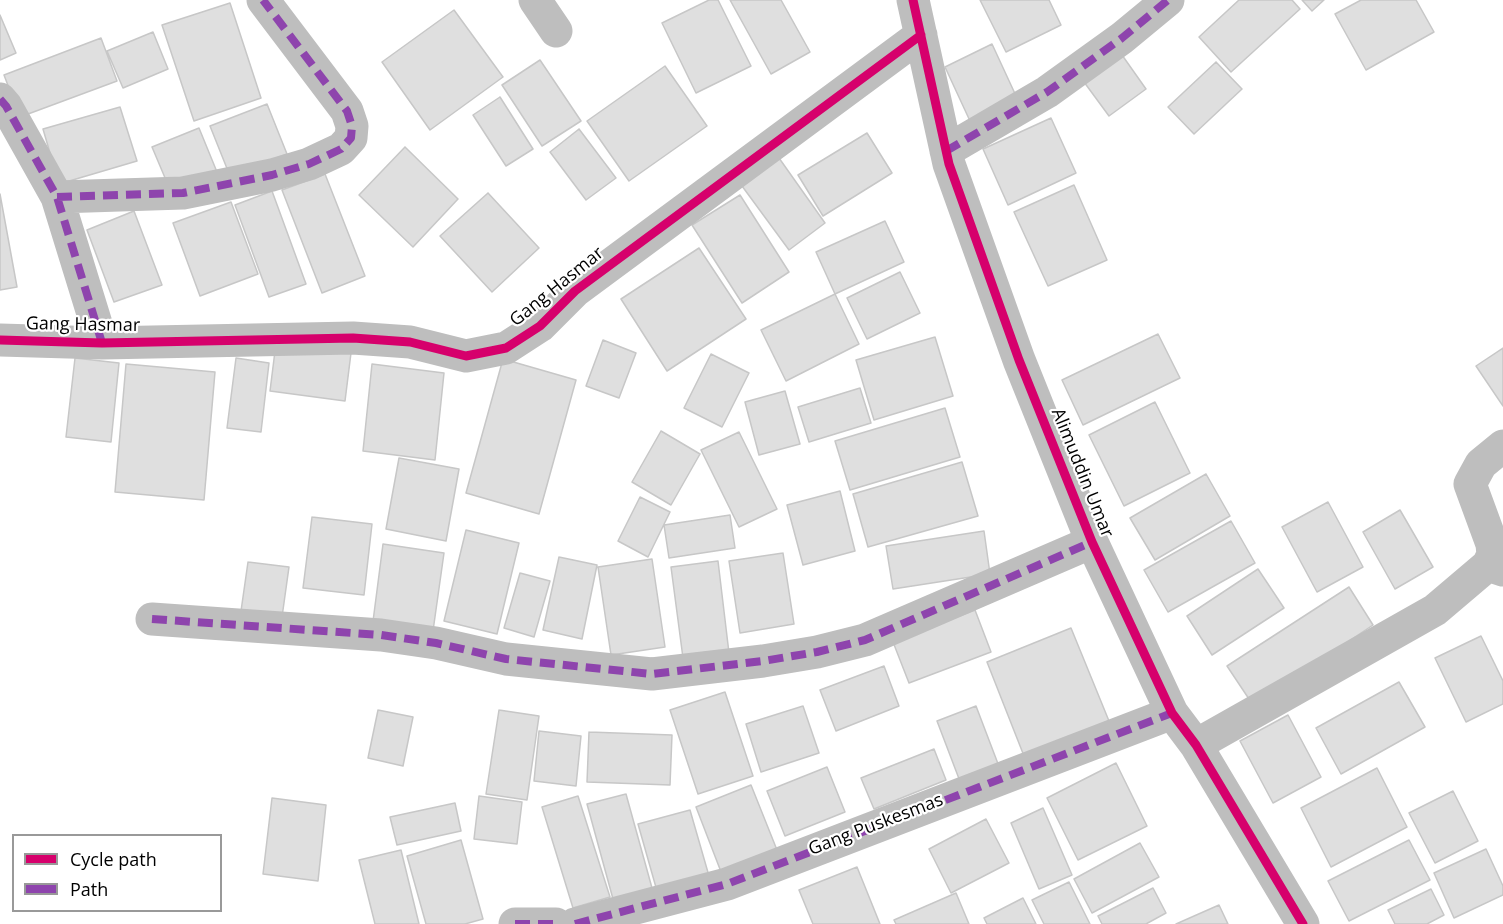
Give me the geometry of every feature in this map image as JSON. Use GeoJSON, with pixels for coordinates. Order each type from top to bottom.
{"type":"FeatureCollection","features":[{"type":"Feature","properties":{"kind":"street"},"geometry":{"type":"LineString","coordinates":[[57,197],[183,193],[272,175],[309,164],[341,149],[351,138],[352,126],[347,111],[263,0]]}},
{"type":"Feature","properties":{"kind":"street"},"geometry":{"type":"LineString","coordinates":[[535,0],[556,31]]}},
{"type":"Feature","properties":{"kind":"street","name":"Alimuddin Umar"},"geometry":{"type":"LineString","coordinates":[[913,0],[946,151],[1019,360],[1092,542],[1172,713],[1196,745],[1303,924]]}},
{"type":"Feature","properties":{"kind":"street"},"geometry":{"type":"LineString","coordinates":[[946,151],[1047,92],[1122,38],[1168,0]]}},
{"type":"Feature","properties":{"kind":"street","name":"Gang Hasmar"},"geometry":{"type":"LineString","coordinates":[[0,340],[102,343],[352,338],[410,342],[466,356],[506,348],[540,326],[575,291],[921,35]]}},
{"type":"Feature","properties":{"kind":"street"},"geometry":{"type":"LineString","coordinates":[[0,99],[57,197],[102,343]]}},
{"type":"Feature","properties":{"kind":"street"},"geometry":{"type":"LineString","coordinates":[[1196,745],[1435,610],[1496,568],[1492,544],[1475,502],[1471,478],[1480,464],[1503,446]]}},
{"type":"Feature","properties":{"kind":"street"},"geometry":{"type":"LineString","coordinates":[[152,619],[381,635],[436,643],[506,659],[652,674],[763,661],[817,652],[865,640],[1092,542]]}},
{"type":"Feature","properties":{"kind":"street","name":"Gang Puskesmas"},"geometry":{"type":"LineString","coordinates":[[575,924],[727,884],[1172,713]]}},
{"type":"Feature","properties":{"kind":"street"},"geometry":{"type":"LineString","coordinates":[[515,924],[556,924]]}},
{"type":"Feature","properties":{"kind":"building"},"geometry":{"type":"Polygon","coordinates":[[[709,0],[718,0],[751,66],[696,93],[662,23],[709,0]]]}},
{"type":"Feature","properties":{"kind":"building"},"geometry":{"type":"Polygon","coordinates":[[[730,0],[781,0],[810,52],[771,74],[730,0]]]}},
{"type":"Feature","properties":{"kind":"building"},"geometry":{"type":"Polygon","coordinates":[[[980,0],[1049,0],[1061,25],[1006,52],[980,0]]]}},
{"type":"Feature","properties":{"kind":"building"},"geometry":{"type":"Polygon","coordinates":[[[1239,0],[1292,0],[1300,9],[1231,72],[1199,37],[1239,0]]]}},
{"type":"Feature","properties":{"kind":"building"},"geometry":{"type":"Polygon","coordinates":[[[1302,0],[1324,0],[1312,11],[1302,0]]]}},
{"type":"Feature","properties":{"kind":"building"},"geometry":{"type":"Polygon","coordinates":[[[1361,0],[1416,0],[1434,32],[1366,70],[1335,14],[1361,0]]]}},
{"type":"Feature","properties":{"kind":"building"},"geometry":{"type":"Polygon","coordinates":[[[230,3],[261,98],[194,121],[162,25],[230,3]]]}},
{"type":"Feature","properties":{"kind":"building"},"geometry":{"type":"Polygon","coordinates":[[[454,10],[503,77],[430,130],[382,62],[454,10]]]}},
{"type":"Feature","properties":{"kind":"building"},"geometry":{"type":"Polygon","coordinates":[[[0,15],[16,53],[0,60],[0,15]]]}},
{"type":"Feature","properties":{"kind":"building"},"geometry":{"type":"Polygon","coordinates":[[[153,32],[168,69],[123,88],[107,51],[153,32]]]}},
{"type":"Feature","properties":{"kind":"building"},"geometry":{"type":"Polygon","coordinates":[[[101,38],[117,81],[20,117],[4,75],[101,38]]]}},
{"type":"Feature","properties":{"kind":"building"},"geometry":{"type":"Polygon","coordinates":[[[992,44],[1017,98],[970,121],[945,67],[992,44]]]}},
{"type":"Feature","properties":{"kind":"building"},"geometry":{"type":"Polygon","coordinates":[[[1122,55],[1146,89],[1109,116],[1084,82],[1122,55]]]}},
{"type":"Feature","properties":{"kind":"building"},"geometry":{"type":"Polygon","coordinates":[[[540,60],[581,121],[542,146],[502,85],[540,60]]]}},
{"type":"Feature","properties":{"kind":"building"},"geometry":{"type":"Polygon","coordinates":[[[1216,62],[1242,89],[1194,134],[1168,107],[1216,62]]]}},
{"type":"Feature","properties":{"kind":"building"},"geometry":{"type":"Polygon","coordinates":[[[665,66],[707,126],[629,181],[587,121],[665,66]]]}},
{"type":"Feature","properties":{"kind":"building"},"geometry":{"type":"Polygon","coordinates":[[[500,97],[533,149],[506,166],[473,115],[500,97]]]}},
{"type":"Feature","properties":{"kind":"building"},"geometry":{"type":"Polygon","coordinates":[[[267,104],[287,154],[230,176],[210,126],[267,104]]]}},
{"type":"Feature","properties":{"kind":"building"},"geometry":{"type":"Polygon","coordinates":[[[120,107],[137,161],[59,184],[43,129],[120,107]]]}},
{"type":"Feature","properties":{"kind":"building"},"geometry":{"type":"Polygon","coordinates":[[[1051,118],[1076,173],[1008,205],[983,149],[1051,118]]]}},
{"type":"Feature","properties":{"kind":"building"},"geometry":{"type":"Polygon","coordinates":[[[199,128],[217,172],[171,192],[152,147],[199,128]]]}},
{"type":"Feature","properties":{"kind":"building"},"geometry":{"type":"Polygon","coordinates":[[[579,129],[616,178],[586,200],[550,152],[579,129]]]}},
{"type":"Feature","properties":{"kind":"building"},"geometry":{"type":"Polygon","coordinates":[[[867,133],[892,173],[823,216],[798,175],[867,133]]]}},
{"type":"Feature","properties":{"kind":"building"},"geometry":{"type":"Polygon","coordinates":[[[405,147],[458,199],[413,247],[359,195],[405,147]]]}},
{"type":"Feature","properties":{"kind":"building"},"geometry":{"type":"Polygon","coordinates":[[[779,158],[825,223],[789,250],[742,186],[779,158]]]}},
{"type":"Feature","properties":{"kind":"building"},"geometry":{"type":"Polygon","coordinates":[[[325,174],[365,276],[322,293],[282,190],[325,174]]]}},
{"type":"Feature","properties":{"kind":"building"},"geometry":{"type":"Polygon","coordinates":[[[1074,185],[1107,260],[1048,286],[1014,212],[1074,185]]]}},
{"type":"Feature","properties":{"kind":"building"},"geometry":{"type":"Polygon","coordinates":[[[272,191],[306,284],[269,297],[235,205],[272,191]]]}},
{"type":"Feature","properties":{"kind":"building"},"geometry":{"type":"Polygon","coordinates":[[[488,193],[539,248],[492,292],[440,236],[488,193]]]}},
{"type":"Feature","properties":{"kind":"building"},"geometry":{"type":"Polygon","coordinates":[[[0,194],[17,287],[0,290],[0,194]]]}},
{"type":"Feature","properties":{"kind":"building"},"geometry":{"type":"Polygon","coordinates":[[[740,195],[789,272],[742,303],[692,225],[740,195]]]}},
{"type":"Feature","properties":{"kind":"building"},"geometry":{"type":"Polygon","coordinates":[[[231,202],[258,274],[200,296],[173,223],[231,202]]]}},
{"type":"Feature","properties":{"kind":"building"},"geometry":{"type":"Polygon","coordinates":[[[134,211],[162,285],[114,302],[87,230],[134,211]]]}},
{"type":"Feature","properties":{"kind":"building"},"geometry":{"type":"Polygon","coordinates":[[[885,221],[904,262],[835,294],[816,252],[885,221]]]}},
{"type":"Feature","properties":{"kind":"building"},"geometry":{"type":"Polygon","coordinates":[[[699,248],[746,319],[667,371],[621,299],[699,248]]]}},
{"type":"Feature","properties":{"kind":"building"},"geometry":{"type":"Polygon","coordinates":[[[900,272],[920,313],[867,339],[847,298],[900,272]]]}},
{"type":"Feature","properties":{"kind":"building"},"geometry":{"type":"Polygon","coordinates":[[[835,294],[859,344],[786,381],[761,330],[835,294]]]}},
{"type":"Feature","properties":{"kind":"building"},"geometry":{"type":"Polygon","coordinates":[[[1158,334],[1180,378],[1083,425],[1062,380],[1158,334]]]}},
{"type":"Feature","properties":{"kind":"building"},"geometry":{"type":"Polygon","coordinates":[[[935,337],[953,396],[874,420],[856,360],[935,337]]]}},
{"type":"Feature","properties":{"kind":"building"},"geometry":{"type":"Polygon","coordinates":[[[603,340],[636,353],[619,398],[586,386],[603,340]]]}},
{"type":"Feature","properties":{"kind":"building"},"geometry":{"type":"Polygon","coordinates":[[[276,343],[351,353],[345,401],[270,391],[276,343]]]}},
{"type":"Feature","properties":{"kind":"building"},"geometry":{"type":"Polygon","coordinates":[[[1503,348],[1503,406],[1476,366],[1503,348]]]}},
{"type":"Feature","properties":{"kind":"building"},"geometry":{"type":"Polygon","coordinates":[[[711,354],[749,373],[722,427],[684,408],[711,354]]]}},
{"type":"Feature","properties":{"kind":"building"},"geometry":{"type":"Polygon","coordinates":[[[75,358],[119,363],[111,442],[66,437],[75,358]]]}},
{"type":"Feature","properties":{"kind":"building"},"geometry":{"type":"Polygon","coordinates":[[[236,358],[269,363],[261,432],[227,428],[236,358]]]}},
{"type":"Feature","properties":{"kind":"building"},"geometry":{"type":"Polygon","coordinates":[[[503,359],[576,380],[539,514],[466,493],[503,359]]]}},
{"type":"Feature","properties":{"kind":"building"},"geometry":{"type":"Polygon","coordinates":[[[126,364],[215,372],[204,500],[115,492],[126,364]]]}},
{"type":"Feature","properties":{"kind":"building"},"geometry":{"type":"Polygon","coordinates":[[[372,364],[444,373],[435,460],[363,451],[372,364]]]}},
{"type":"Feature","properties":{"kind":"building"},"geometry":{"type":"Polygon","coordinates":[[[860,388],[871,423],[809,442],[798,407],[860,388]]]}},
{"type":"Feature","properties":{"kind":"building"},"geometry":{"type":"Polygon","coordinates":[[[785,391],[800,444],[759,455],[745,402],[785,391]]]}},
{"type":"Feature","properties":{"kind":"building"},"geometry":{"type":"Polygon","coordinates":[[[1155,402],[1190,473],[1124,506],[1089,435],[1155,402]]]}},
{"type":"Feature","properties":{"kind":"building"},"geometry":{"type":"Polygon","coordinates":[[[945,408],[960,457],[850,490],[835,441],[945,408]]]}},
{"type":"Feature","properties":{"kind":"building"},"geometry":{"type":"Polygon","coordinates":[[[661,431],[700,454],[671,505],[632,482],[661,431]]]}},
{"type":"Feature","properties":{"kind":"building"},"geometry":{"type":"Polygon","coordinates":[[[739,432],[777,509],[739,527],[701,450],[739,432]]]}},
{"type":"Feature","properties":{"kind":"building"},"geometry":{"type":"Polygon","coordinates":[[[399,458],[459,469],[446,541],[386,529],[399,458]]]}},
{"type":"Feature","properties":{"kind":"building"},"geometry":{"type":"Polygon","coordinates":[[[962,462],[978,516],[868,547],[853,494],[962,462]]]}},
{"type":"Feature","properties":{"kind":"building"},"geometry":{"type":"Polygon","coordinates":[[[1206,474],[1230,516],[1155,560],[1130,518],[1206,474]]]}},
{"type":"Feature","properties":{"kind":"building"},"geometry":{"type":"Polygon","coordinates":[[[840,491],[855,551],[803,565],[787,505],[840,491]]]}},
{"type":"Feature","properties":{"kind":"building"},"geometry":{"type":"Polygon","coordinates":[[[640,497],[670,512],[648,557],[618,541],[640,497]]]}},
{"type":"Feature","properties":{"kind":"building"},"geometry":{"type":"Polygon","coordinates":[[[1328,502],[1363,567],[1317,592],[1282,527],[1328,502]]]}},
{"type":"Feature","properties":{"kind":"building"},"geometry":{"type":"Polygon","coordinates":[[[1400,510],[1433,567],[1395,589],[1363,532],[1400,510]]]}},
{"type":"Feature","properties":{"kind":"building"},"geometry":{"type":"Polygon","coordinates":[[[730,515],[735,548],[669,558],[664,525],[730,515]]]}},
{"type":"Feature","properties":{"kind":"building"},"geometry":{"type":"Polygon","coordinates":[[[312,517],[372,524],[364,595],[303,588],[312,517]]]}},
{"type":"Feature","properties":{"kind":"building"},"geometry":{"type":"Polygon","coordinates":[[[1231,521],[1255,563],[1168,612],[1144,570],[1231,521]]]}},
{"type":"Feature","properties":{"kind":"building"},"geometry":{"type":"Polygon","coordinates":[[[466,530],[519,543],[497,634],[444,621],[466,530]]]}},
{"type":"Feature","properties":{"kind":"building"},"geometry":{"type":"Polygon","coordinates":[[[984,531],[990,574],[893,589],[886,546],[984,531]]]}},
{"type":"Feature","properties":{"kind":"building"},"geometry":{"type":"Polygon","coordinates":[[[383,544],[444,553],[432,638],[372,629],[383,544]]]}},
{"type":"Feature","properties":{"kind":"building"},"geometry":{"type":"Polygon","coordinates":[[[783,553],[794,624],[740,633],[729,561],[783,553]]]}},
{"type":"Feature","properties":{"kind":"building"},"geometry":{"type":"Polygon","coordinates":[[[559,557],[597,565],[582,639],[543,630],[559,557]]]}},
{"type":"Feature","properties":{"kind":"building"},"geometry":{"type":"Polygon","coordinates":[[[652,559],[665,647],[611,655],[598,567],[652,559]]]}},
{"type":"Feature","properties":{"kind":"building"},"geometry":{"type":"Polygon","coordinates":[[[718,561],[729,653],[683,658],[671,567],[718,561]]]}},
{"type":"Feature","properties":{"kind":"building"},"geometry":{"type":"Polygon","coordinates":[[[248,562],[289,567],[282,617],[241,611],[248,562]]]}},
{"type":"Feature","properties":{"kind":"building"},"geometry":{"type":"Polygon","coordinates":[[[1258,569],[1284,608],[1212,655],[1187,616],[1258,569]]]}},
{"type":"Feature","properties":{"kind":"building"},"geometry":{"type":"Polygon","coordinates":[[[520,573],[550,581],[534,637],[504,628],[520,573]]]}},
{"type":"Feature","properties":{"kind":"building"},"geometry":{"type":"Polygon","coordinates":[[[1349,587],[1373,625],[1253,705],[1227,666],[1349,587]]]}},
{"type":"Feature","properties":{"kind":"building"},"geometry":{"type":"Polygon","coordinates":[[[975,610],[991,652],[909,683],[893,642],[975,610]]]}},
{"type":"Feature","properties":{"kind":"building"},"geometry":{"type":"Polygon","coordinates":[[[1071,628],[1109,721],[1024,756],[987,662],[1071,628]]]}},
{"type":"Feature","properties":{"kind":"building"},"geometry":{"type":"Polygon","coordinates":[[[1481,636],[1503,681],[1503,704],[1466,722],[1435,658],[1481,636]]]}},
{"type":"Feature","properties":{"kind":"building"},"geometry":{"type":"Polygon","coordinates":[[[884,666],[899,706],[836,731],[820,690],[884,666]]]}},
{"type":"Feature","properties":{"kind":"building"},"geometry":{"type":"Polygon","coordinates":[[[1399,682],[1425,727],[1341,774],[1316,728],[1399,682]]]}},
{"type":"Feature","properties":{"kind":"building"},"geometry":{"type":"Polygon","coordinates":[[[725,692],[753,776],[698,794],[670,710],[725,692]]]}},
{"type":"Feature","properties":{"kind":"building"},"geometry":{"type":"Polygon","coordinates":[[[803,706],[819,753],[761,772],[746,724],[803,706]]]}},
{"type":"Feature","properties":{"kind":"building"},"geometry":{"type":"Polygon","coordinates":[[[976,706],[1000,769],[961,784],[937,721],[976,706]]]}},
{"type":"Feature","properties":{"kind":"building"},"geometry":{"type":"Polygon","coordinates":[[[378,710],[413,717],[403,766],[368,758],[378,710]]]}},
{"type":"Feature","properties":{"kind":"building"},"geometry":{"type":"Polygon","coordinates":[[[499,710],[539,716],[527,800],[486,794],[499,710]]]}},
{"type":"Feature","properties":{"kind":"building"},"geometry":{"type":"Polygon","coordinates":[[[1288,715],[1321,777],[1273,803],[1240,741],[1288,715]]]}},
{"type":"Feature","properties":{"kind":"building"},"geometry":{"type":"Polygon","coordinates":[[[539,731],[581,736],[576,786],[534,781],[539,731]]]}},
{"type":"Feature","properties":{"kind":"building"},"geometry":{"type":"Polygon","coordinates":[[[589,732],[672,735],[670,785],[587,782],[589,732]]]}},
{"type":"Feature","properties":{"kind":"building"},"geometry":{"type":"Polygon","coordinates":[[[934,749],[946,780],[874,809],[861,778],[934,749]]]}},
{"type":"Feature","properties":{"kind":"building"},"geometry":{"type":"Polygon","coordinates":[[[1116,763],[1147,826],[1078,860],[1047,798],[1116,763]]]}},
{"type":"Feature","properties":{"kind":"building"},"geometry":{"type":"Polygon","coordinates":[[[827,767],[845,812],[785,836],[767,791],[827,767]]]}},
{"type":"Feature","properties":{"kind":"building"},"geometry":{"type":"Polygon","coordinates":[[[1377,768],[1407,827],[1331,867],[1301,808],[1377,768]]]}},
{"type":"Feature","properties":{"kind":"building"},"geometry":{"type":"Polygon","coordinates":[[[751,785],[779,855],[723,877],[696,807],[751,785]]]}},
{"type":"Feature","properties":{"kind":"building"},"geometry":{"type":"Polygon","coordinates":[[[1453,791],[1478,841],[1435,863],[1409,813],[1453,791]]]}},
{"type":"Feature","properties":{"kind":"building"},"geometry":{"type":"Polygon","coordinates":[[[626,794],[652,888],[613,899],[587,804],[626,794]]]}},
{"type":"Feature","properties":{"kind":"building"},"geometry":{"type":"Polygon","coordinates":[[[479,796],[522,802],[517,844],[474,839],[479,796]]]}},
{"type":"Feature","properties":{"kind":"building"},"geometry":{"type":"Polygon","coordinates":[[[578,796],[610,897],[573,908],[542,807],[578,796]]]}},
{"type":"Feature","properties":{"kind":"building"},"geometry":{"type":"Polygon","coordinates":[[[272,798],[326,805],[318,881],[263,874],[272,798]]]}},
{"type":"Feature","properties":{"kind":"building"},"geometry":{"type":"Polygon","coordinates":[[[455,803],[461,831],[397,845],[390,817],[455,803]]]}},
{"type":"Feature","properties":{"kind":"building"},"geometry":{"type":"Polygon","coordinates":[[[1043,808],[1072,875],[1039,889],[1011,823],[1043,808]]]}},
{"type":"Feature","properties":{"kind":"building"},"geometry":{"type":"Polygon","coordinates":[[[690,810],[709,876],[657,891],[638,824],[690,810]]]}},
{"type":"Feature","properties":{"kind":"building"},"geometry":{"type":"Polygon","coordinates":[[[986,819],[1009,863],[951,893],[929,849],[986,819]]]}},
{"type":"Feature","properties":{"kind":"building"},"geometry":{"type":"Polygon","coordinates":[[[461,840],[483,919],[465,924],[426,924],[407,856],[461,840]]]}},
{"type":"Feature","properties":{"kind":"building"},"geometry":{"type":"Polygon","coordinates":[[[1409,840],[1430,880],[1349,921],[1328,881],[1409,840]]]}},
{"type":"Feature","properties":{"kind":"building"},"geometry":{"type":"Polygon","coordinates":[[[1140,843],[1159,877],[1092,913],[1074,879],[1140,843]]]}},
{"type":"Feature","properties":{"kind":"building"},"geometry":{"type":"Polygon","coordinates":[[[1486,849],[1503,886],[1503,895],[1454,918],[1434,873],[1486,849]]]}},
{"type":"Feature","properties":{"kind":"building"},"geometry":{"type":"Polygon","coordinates":[[[401,850],[419,924],[375,924],[359,860],[401,850]]]}},
{"type":"Feature","properties":{"kind":"building"},"geometry":{"type":"Polygon","coordinates":[[[857,867],[880,924],[813,924],[799,890],[857,867]]]}},
{"type":"Feature","properties":{"kind":"building"},"geometry":{"type":"Polygon","coordinates":[[[1069,882],[1090,924],[1044,924],[1032,900],[1069,882]]]}},
{"type":"Feature","properties":{"kind":"building"},"geometry":{"type":"Polygon","coordinates":[[[1153,888],[1166,913],[1146,924],[1102,924],[1098,916],[1153,888]]]}},
{"type":"Feature","properties":{"kind":"building"},"geometry":{"type":"Polygon","coordinates":[[[1431,889],[1444,915],[1427,924],[1395,924],[1388,910],[1431,889]]]}},
{"type":"Feature","properties":{"kind":"building"},"geometry":{"type":"Polygon","coordinates":[[[956,893],[969,924],[896,924],[894,920],[956,893]]]}},
{"type":"Feature","properties":{"kind":"building"},"geometry":{"type":"Polygon","coordinates":[[[1023,898],[1036,924],[987,924],[984,918],[1023,898]]]}},
{"type":"Feature","properties":{"kind":"building"},"geometry":{"type":"Polygon","coordinates":[[[1219,905],[1228,924],[1176,924],[1219,905]]]}},
{"type":"Feature","properties":{"kind":"marked path"},"geometry":{"type":"LineString","coordinates":[[57,197],[183,193],[272,175],[309,164],[341,149],[351,138],[352,126],[347,111],[263,0]]}},
{"type":"Feature","properties":{"kind":"marked path"},"geometry":{"type":"LineString","coordinates":[[946,151],[1047,92],[1122,38],[1168,0]]}},
{"type":"Feature","properties":{"kind":"marked path"},"geometry":{"type":"LineString","coordinates":[[0,99],[57,197],[102,343]]}},
{"type":"Feature","properties":{"kind":"marked path"},"geometry":{"type":"LineString","coordinates":[[152,619],[381,635],[436,643],[506,659],[652,674],[763,661],[817,652],[865,640],[1092,542]]}},
{"type":"Feature","properties":{"kind":"marked path"},"geometry":{"type":"LineString","coordinates":[[575,924],[727,884],[1172,713]]}},
{"type":"Feature","properties":{"kind":"marked path"},"geometry":{"type":"LineString","coordinates":[[515,924],[556,924]]}},
{"type":"Feature","properties":{"kind":"cycle path"},"geometry":{"type":"LineString","coordinates":[[913,0],[949,164],[1019,360],[1092,542],[1172,713],[1196,745],[1303,924]]}},
{"type":"Feature","properties":{"kind":"cycle path"},"geometry":{"type":"LineString","coordinates":[[0,340],[102,343],[353,338],[410,342],[466,356],[506,348],[540,326],[575,291],[921,35]]}}]}
